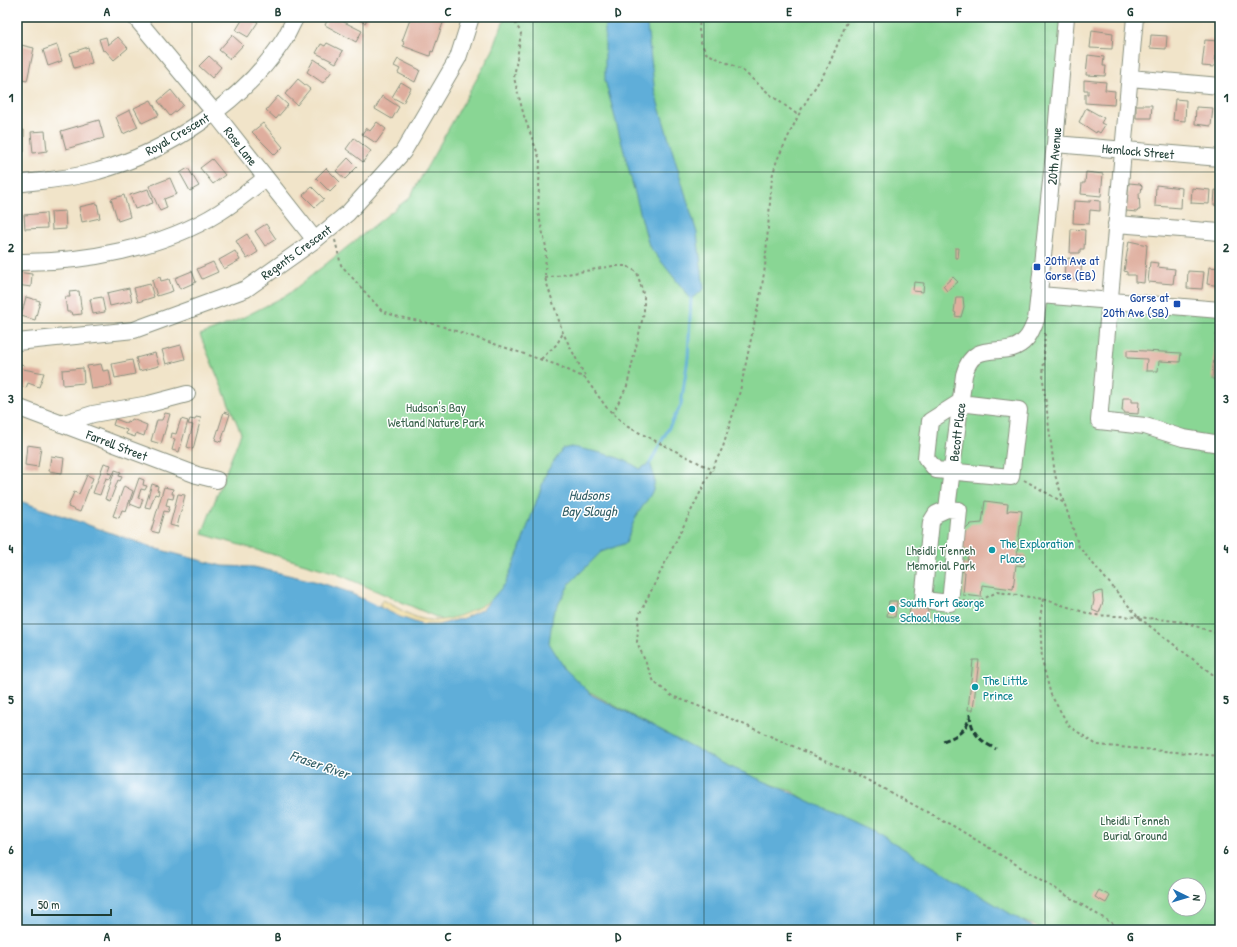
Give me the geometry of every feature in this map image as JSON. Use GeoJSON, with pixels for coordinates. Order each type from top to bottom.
{"type":"FeatureCollection","features":[{"type":"Feature","properties":{"kind":"street","name":"Rose Lane"},"geometry":{"type":"LineString","coordinates":[[135,17],[214,112],[315,240]]}},
{"type":"Feature","properties":{"kind":"street","name":"Royal Crescent"},"geometry":{"type":"LineString","coordinates":[[17,184],[97,172],[132,160],[169,142],[214,112],[259,72],[283,41],[296,17]]}},
{"type":"Feature","properties":{"kind":"street","name":"Regents Crescent"},"geometry":{"type":"LineString","coordinates":[[17,342],[134,330],[246,289],[315,240],[348,213],[403,152],[458,58],[471,17]]}},
{"type":"Feature","properties":{"kind":"street","name":"20th Avenue"},"geometry":{"type":"LineString","coordinates":[[1040,295],[1066,17]]}},
{"type":"Feature","properties":{"kind":"street"},"geometry":{"type":"LineString","coordinates":[[1134,17],[1100,420],[1145,426],[1182,438],[1220,444]]}},
{"type":"Feature","properties":{"kind":"street"},"geometry":{"type":"LineString","coordinates":[[1130,78],[1220,86]]}},
{"type":"Feature","properties":{"kind":"street","name":"Hemlock Street"},"geometry":{"type":"LineString","coordinates":[[1055,144],[1220,158]]}},
{"type":"Feature","properties":{"kind":"street"},"geometry":{"type":"LineString","coordinates":[[17,262],[94,257],[166,238],[219,212],[266,178]]}},
{"type":"Feature","properties":{"kind":"street"},"geometry":{"type":"LineString","coordinates":[[1116,224],[1220,232]]}},
{"type":"Feature","properties":{"kind":"street"},"geometry":{"type":"LineString","coordinates":[[1040,295],[1220,310]]}},
{"type":"Feature","properties":{"kind":"street","name":"Becott Place"},"geometry":{"type":"LineString","coordinates":[[947,509],[960,402],[967,364],[980,352],[1017,346],[1026,340],[1036,320],[1040,295]]}},
{"type":"Feature","properties":{"kind":"street"},"geometry":{"type":"LineString","coordinates":[[61,424],[93,414],[149,404],[187,394]]}},
{"type":"Feature","properties":{"kind":"street"},"geometry":{"type":"LineString","coordinates":[[960,402],[1019,410],[1011,478],[936,470],[926,458],[930,421],[960,402]]}},
{"type":"Feature","properties":{"kind":"street","name":"Farrell Street"},"geometry":{"type":"LineString","coordinates":[[17,407],[197,475],[217,480]]}},
{"type":"Feature","properties":{"kind":"street"},"geometry":{"type":"LineString","coordinates":[[947,509],[959,510],[954,602],[923,600],[932,522],[936,514],[947,509]]}},
{"type":"Feature","properties":{"kind":"path"},"geometry":{"type":"LineString","coordinates":[[512,17],[521,33],[514,78],[524,116],[540,160],[538,212],[546,247],[545,278],[563,333],[585,378],[613,413],[628,426],[713,470]]}},
{"type":"Feature","properties":{"kind":"path"},"geometry":{"type":"LineString","coordinates":[[700,17],[699,30],[701,42],[706,53],[742,70],[772,96],[798,115]]}},
{"type":"Feature","properties":{"kind":"path"},"geometry":{"type":"LineString","coordinates":[[850,17],[828,67],[798,115],[777,160],[772,177],[765,267],[756,320],[732,419],[713,470],[639,615],[637,642],[654,682],[672,696],[727,717],[845,768],[902,797],[955,827],[1123,930]]}},
{"type":"Feature","properties":{"kind":"path"},"geometry":{"type":"LineString","coordinates":[[329,229],[334,235],[341,265],[382,311],[395,316],[438,325],[557,365],[585,378]]}},
{"type":"Feature","properties":{"kind":"path"},"geometry":{"type":"LineString","coordinates":[[545,278],[613,266],[627,266],[637,272],[644,297],[644,312],[627,386],[613,413]]}},
{"type":"Feature","properties":{"kind":"path"},"geometry":{"type":"LineString","coordinates":[[1045,330],[1043,380],[1055,475],[1079,547],[1138,617],[1220,678]]}},
{"type":"Feature","properties":{"kind":"path"},"geometry":{"type":"LineString","coordinates":[[540,359],[554,348],[563,333]]}},
{"type":"Feature","properties":{"kind":"path"},"geometry":{"type":"LineString","coordinates":[[1024,480],[1065,504]]}},
{"type":"Feature","properties":{"kind":"path"},"geometry":{"type":"LineString","coordinates":[[954,602],[977,602],[997,592],[1042,599],[1093,615],[1138,617],[1184,622],[1220,636]]}},
{"type":"Feature","properties":{"kind":"path"},"geometry":{"type":"LineString","coordinates":[[1042,599],[1040,619],[1042,661],[1051,695],[1069,726],[1097,745],[1220,756]]}},
{"type":"Feature","properties":{"kind":"green space","name":"Lheidli T'enneh Memorial Park"},"geometry":{"type":"Polygon","coordinates":[[[505,17],[1069,17],[1045,301],[1220,312],[1220,930],[1044,930],[947,887],[790,790],[740,775],[523,655],[333,572],[202,534],[241,433],[200,335],[238,320],[287,295],[410,197],[493,50],[505,17]]]}},
{"type":"Feature","properties":{"kind":"sand"},"geometry":{"type":"Polygon","coordinates":[[[501,594],[508,605],[447,628],[413,625],[383,617],[380,603],[383,600],[418,618],[443,620],[453,618],[473,610],[501,594]]]}},
{"type":"Feature","properties":{"kind":"water"},"geometry":{"type":"Polygon","coordinates":[[[605,17],[646,17],[655,93],[697,233],[704,289],[691,299],[649,246],[605,80],[605,17]]]}},
{"type":"Feature","properties":{"kind":"water","name":"Fraser River"},"geometry":{"type":"Polygon","coordinates":[[[572,447],[616,457],[640,469],[650,463],[653,472],[654,486],[652,492],[636,517],[626,543],[601,552],[570,583],[553,614],[549,643],[565,669],[592,695],[726,765],[794,794],[881,835],[1037,930],[17,930],[17,500],[157,549],[222,566],[254,567],[318,582],[346,591],[400,617],[423,625],[438,625],[464,618],[483,609],[505,584],[519,551],[547,471],[563,449],[572,447]]]}},
{"type":"Feature","properties":{"kind":"building"},"geometry":{"type":"Polygon","coordinates":[[[244,17],[249,17],[258,22],[248,37],[236,30],[244,17]]]}},
{"type":"Feature","properties":{"kind":"building"},"geometry":{"type":"Polygon","coordinates":[[[329,17],[334,17],[362,31],[356,42],[325,25],[329,17]]]}},
{"type":"Feature","properties":{"kind":"building"},"geometry":{"type":"Polygon","coordinates":[[[354,17],[368,17],[365,23],[354,17]]]}},
{"type":"Feature","properties":{"kind":"building"},"geometry":{"type":"Polygon","coordinates":[[[411,17],[445,17],[433,52],[431,51],[430,56],[403,46],[404,42],[402,41],[411,17]]]}},
{"type":"Feature","properties":{"kind":"building"},"geometry":{"type":"Polygon","coordinates":[[[1092,30],[1113,33],[1112,49],[1090,48],[1092,30]]]}},
{"type":"Feature","properties":{"kind":"building"},"geometry":{"type":"Polygon","coordinates":[[[232,35],[243,45],[230,59],[219,50],[232,35]]]}},
{"type":"Feature","properties":{"kind":"building"},"geometry":{"type":"Polygon","coordinates":[[[1151,35],[1167,36],[1166,49],[1150,48],[1151,35]]]}},
{"type":"Feature","properties":{"kind":"building"},"geometry":{"type":"Polygon","coordinates":[[[106,37],[108,45],[118,37],[128,48],[114,60],[105,50],[103,51],[99,39],[106,37]]]}},
{"type":"Feature","properties":{"kind":"building"},"geometry":{"type":"Polygon","coordinates":[[[1205,40],[1218,41],[1214,67],[1202,66],[1205,40]]]}},
{"type":"Feature","properties":{"kind":"building"},"geometry":{"type":"Polygon","coordinates":[[[327,43],[343,51],[336,63],[316,53],[321,44],[325,46],[327,43]]]}},
{"type":"Feature","properties":{"kind":"building"},"geometry":{"type":"Polygon","coordinates":[[[21,45],[34,48],[27,81],[17,79],[17,54],[18,50],[20,51],[21,45]]]}},
{"type":"Feature","properties":{"kind":"building"},"geometry":{"type":"Polygon","coordinates":[[[57,45],[62,61],[48,66],[43,50],[57,45]]]}},
{"type":"Feature","properties":{"kind":"building"},"geometry":{"type":"Polygon","coordinates":[[[88,47],[92,63],[74,68],[70,53],[88,47]]]}},
{"type":"Feature","properties":{"kind":"building"},"geometry":{"type":"Polygon","coordinates":[[[1088,55],[1104,57],[1103,66],[1106,66],[1105,76],[1086,75],[1088,55]]]}},
{"type":"Feature","properties":{"kind":"building"},"geometry":{"type":"Polygon","coordinates":[[[209,56],[221,67],[212,78],[199,66],[209,56]]]}},
{"type":"Feature","properties":{"kind":"building"},"geometry":{"type":"Polygon","coordinates":[[[314,59],[332,71],[323,83],[307,72],[314,59]]]}},
{"type":"Feature","properties":{"kind":"building"},"geometry":{"type":"Polygon","coordinates":[[[398,59],[420,70],[415,82],[398,73],[400,69],[394,66],[398,59]]]}},
{"type":"Feature","properties":{"kind":"building"},"geometry":{"type":"Polygon","coordinates":[[[298,79],[310,89],[297,105],[285,94],[298,79]]]}},
{"type":"Feature","properties":{"kind":"building"},"geometry":{"type":"Polygon","coordinates":[[[1084,80],[1106,82],[1105,90],[1115,91],[1114,105],[1085,103],[1085,94],[1088,94],[1088,90],[1084,90],[1084,80]]]}},
{"type":"Feature","properties":{"kind":"building"},"geometry":{"type":"Polygon","coordinates":[[[401,82],[411,88],[403,103],[392,97],[401,82]]]}},
{"type":"Feature","properties":{"kind":"building"},"geometry":{"type":"Polygon","coordinates":[[[171,90],[183,105],[170,116],[158,101],[171,90]]]}},
{"type":"Feature","properties":{"kind":"building"},"geometry":{"type":"Polygon","coordinates":[[[278,96],[288,105],[276,119],[266,110],[278,96]]]}},
{"type":"Feature","properties":{"kind":"building"},"geometry":{"type":"Polygon","coordinates":[[[382,96],[399,107],[392,119],[375,109],[382,96]]]}},
{"type":"Feature","properties":{"kind":"building"},"geometry":{"type":"Polygon","coordinates":[[[1175,99],[1186,100],[1185,121],[1173,120],[1175,99]]]}},
{"type":"Feature","properties":{"kind":"building"},"geometry":{"type":"Polygon","coordinates":[[[151,100],[159,115],[142,123],[134,108],[151,100]]]}},
{"type":"Feature","properties":{"kind":"building"},"geometry":{"type":"Polygon","coordinates":[[[1136,105],[1152,105],[1151,118],[1136,118],[1136,105]]]}},
{"type":"Feature","properties":{"kind":"building"},"geometry":{"type":"Polygon","coordinates":[[[1196,107],[1213,108],[1211,126],[1195,124],[1196,107]]]}},
{"type":"Feature","properties":{"kind":"building"},"geometry":{"type":"Polygon","coordinates":[[[1086,108],[1104,118],[1101,123],[1105,125],[1100,133],[1097,131],[1096,133],[1079,122],[1086,108]]]}},
{"type":"Feature","properties":{"kind":"building"},"geometry":{"type":"Polygon","coordinates":[[[130,110],[138,127],[123,134],[116,117],[130,110]]]}},
{"type":"Feature","properties":{"kind":"building"},"geometry":{"type":"Polygon","coordinates":[[[99,120],[104,138],[66,149],[61,131],[99,120]]]}},
{"type":"Feature","properties":{"kind":"building"},"geometry":{"type":"Polygon","coordinates":[[[377,122],[386,129],[376,143],[362,134],[366,128],[370,131],[377,122]]]}},
{"type":"Feature","properties":{"kind":"building"},"geometry":{"type":"Polygon","coordinates":[[[263,123],[283,147],[275,155],[252,132],[263,123]]]}},
{"type":"Feature","properties":{"kind":"building"},"geometry":{"type":"Polygon","coordinates":[[[17,130],[24,130],[24,152],[17,152],[17,130]]]}},
{"type":"Feature","properties":{"kind":"building"},"geometry":{"type":"Polygon","coordinates":[[[45,131],[47,151],[33,153],[31,132],[45,131]]]}},
{"type":"Feature","properties":{"kind":"building"},"geometry":{"type":"Polygon","coordinates":[[[354,138],[371,151],[363,162],[346,149],[354,138]]]}},
{"type":"Feature","properties":{"kind":"building"},"geometry":{"type":"Polygon","coordinates":[[[348,158],[357,167],[345,179],[336,171],[348,158]]]}},
{"type":"Feature","properties":{"kind":"building"},"geometry":{"type":"Polygon","coordinates":[[[212,159],[225,175],[213,184],[200,168],[212,159]]]}},
{"type":"Feature","properties":{"kind":"building"},"geometry":{"type":"Polygon","coordinates":[[[188,168],[199,186],[190,191],[180,173],[188,168]]]}},
{"type":"Feature","properties":{"kind":"building"},"geometry":{"type":"Polygon","coordinates":[[[326,168],[340,182],[330,192],[316,178],[326,168]]]}},
{"type":"Feature","properties":{"kind":"building"},"geometry":{"type":"Polygon","coordinates":[[[1086,172],[1103,174],[1101,196],[1081,194],[1082,183],[1085,183],[1086,172]]]}},
{"type":"Feature","properties":{"kind":"building"},"geometry":{"type":"Polygon","coordinates":[[[170,178],[177,194],[164,199],[167,208],[160,211],[149,186],[170,178]]]}},
{"type":"Feature","properties":{"kind":"building"},"geometry":{"type":"Polygon","coordinates":[[[1129,183],[1140,184],[1142,186],[1141,193],[1139,193],[1140,210],[1137,212],[1126,211],[1129,183]]]}},
{"type":"Feature","properties":{"kind":"building"},"geometry":{"type":"Polygon","coordinates":[[[1156,185],[1182,188],[1181,208],[1155,206],[1156,185]]]}},
{"type":"Feature","properties":{"kind":"building"},"geometry":{"type":"Polygon","coordinates":[[[312,187],[324,199],[315,207],[303,195],[312,187]]]}},
{"type":"Feature","properties":{"kind":"building"},"geometry":{"type":"Polygon","coordinates":[[[1192,188],[1210,190],[1209,204],[1191,203],[1192,188]]]}},
{"type":"Feature","properties":{"kind":"building"},"geometry":{"type":"Polygon","coordinates":[[[148,189],[153,203],[135,209],[130,195],[148,189]]]}},
{"type":"Feature","properties":{"kind":"building"},"geometry":{"type":"Polygon","coordinates":[[[1215,190],[1220,191],[1220,206],[1214,205],[1215,190]]]}},
{"type":"Feature","properties":{"kind":"building"},"geometry":{"type":"Polygon","coordinates":[[[124,195],[130,217],[118,221],[111,199],[124,195]]]}},
{"type":"Feature","properties":{"kind":"building"},"geometry":{"type":"Polygon","coordinates":[[[1090,200],[1100,201],[1100,211],[1090,210],[1089,224],[1073,223],[1074,201],[1090,202],[1090,200]]]}},
{"type":"Feature","properties":{"kind":"building"},"geometry":{"type":"Polygon","coordinates":[[[97,203],[100,218],[82,222],[79,207],[97,203]]]}},
{"type":"Feature","properties":{"kind":"building"},"geometry":{"type":"Polygon","coordinates":[[[65,211],[66,229],[52,230],[51,212],[65,211]]]}},
{"type":"Feature","properties":{"kind":"building"},"geometry":{"type":"Polygon","coordinates":[[[46,213],[47,228],[25,229],[24,215],[46,213]]]}},
{"type":"Feature","properties":{"kind":"building"},"geometry":{"type":"Polygon","coordinates":[[[17,215],[19,215],[19,233],[17,233],[17,215]]]}},
{"type":"Feature","properties":{"kind":"building"},"geometry":{"type":"Polygon","coordinates":[[[266,224],[276,239],[265,246],[255,231],[266,224]]]}},
{"type":"Feature","properties":{"kind":"building"},"geometry":{"type":"Polygon","coordinates":[[[1071,229],[1085,230],[1084,249],[1080,249],[1080,253],[1070,253],[1071,229]]]}},
{"type":"Feature","properties":{"kind":"building"},"geometry":{"type":"Polygon","coordinates":[[[247,234],[258,252],[247,259],[236,241],[247,234]]]}},
{"type":"Feature","properties":{"kind":"building"},"geometry":{"type":"Polygon","coordinates":[[[1129,241],[1147,245],[1144,283],[1135,282],[1135,275],[1127,275],[1127,272],[1124,271],[1129,241]]]}},
{"type":"Feature","properties":{"kind":"building"},"geometry":{"type":"Polygon","coordinates":[[[955,248],[959,248],[958,258],[955,258],[955,248]]]}},
{"type":"Feature","properties":{"kind":"building"},"geometry":{"type":"Polygon","coordinates":[[[235,251],[240,260],[224,269],[219,260],[235,251]]]}},
{"type":"Feature","properties":{"kind":"building"},"geometry":{"type":"Polygon","coordinates":[[[1068,258],[1077,259],[1076,263],[1082,263],[1080,280],[1064,278],[1065,263],[1067,263],[1068,258]]]}},
{"type":"Feature","properties":{"kind":"building"},"geometry":{"type":"Polygon","coordinates":[[[213,262],[218,272],[202,279],[197,269],[213,262]]]}},
{"type":"Feature","properties":{"kind":"building"},"geometry":{"type":"Polygon","coordinates":[[[1150,262],[1158,263],[1157,267],[1175,269],[1173,284],[1148,282],[1150,262]]]}},
{"type":"Feature","properties":{"kind":"building"},"geometry":{"type":"Polygon","coordinates":[[[1209,267],[1220,268],[1220,286],[1207,284],[1209,267]]]}},
{"type":"Feature","properties":{"kind":"building"},"geometry":{"type":"Polygon","coordinates":[[[192,271],[196,282],[180,289],[175,278],[192,271]]]}},
{"type":"Feature","properties":{"kind":"building"},"geometry":{"type":"Polygon","coordinates":[[[1188,271],[1204,272],[1202,289],[1187,288],[1188,271]]]}},
{"type":"Feature","properties":{"kind":"building"},"geometry":{"type":"Polygon","coordinates":[[[17,272],[32,274],[31,287],[17,285],[17,272]]]}},
{"type":"Feature","properties":{"kind":"building"},"geometry":{"type":"Polygon","coordinates":[[[160,277],[161,281],[169,279],[173,291],[157,296],[152,280],[160,277]]]}},
{"type":"Feature","properties":{"kind":"building"},"geometry":{"type":"Polygon","coordinates":[[[953,277],[958,282],[947,291],[943,286],[953,277]]]}},
{"type":"Feature","properties":{"kind":"building"},"geometry":{"type":"Polygon","coordinates":[[[914,282],[924,283],[923,292],[913,291],[914,282]]]}},
{"type":"Feature","properties":{"kind":"building"},"geometry":{"type":"Polygon","coordinates":[[[150,284],[154,297],[138,302],[134,288],[150,284]]]}},
{"type":"Feature","properties":{"kind":"building"},"geometry":{"type":"Polygon","coordinates":[[[129,288],[132,301],[110,306],[107,293],[129,288]]]}},
{"type":"Feature","properties":{"kind":"building"},"geometry":{"type":"Polygon","coordinates":[[[79,291],[82,314],[73,315],[72,312],[67,312],[65,297],[70,297],[69,292],[79,291]]]}},
{"type":"Feature","properties":{"kind":"building"},"geometry":{"type":"Polygon","coordinates":[[[26,297],[40,301],[35,320],[21,316],[26,297]]]}},
{"type":"Feature","properties":{"kind":"building"},"geometry":{"type":"Polygon","coordinates":[[[102,297],[105,312],[93,314],[90,299],[102,297]]]}},
{"type":"Feature","properties":{"kind":"building"},"geometry":{"type":"Polygon","coordinates":[[[956,297],[963,297],[964,307],[961,317],[955,316],[956,313],[954,312],[956,297]]]}},
{"type":"Feature","properties":{"kind":"building"},"geometry":{"type":"Polygon","coordinates":[[[1216,334],[1220,334],[1220,380],[1212,379],[1216,334]]]}},
{"type":"Feature","properties":{"kind":"building"},"geometry":{"type":"Polygon","coordinates":[[[181,345],[185,359],[166,364],[162,350],[181,345]]]}},
{"type":"Feature","properties":{"kind":"building"},"geometry":{"type":"Polygon","coordinates":[[[1127,350],[1181,353],[1180,362],[1159,361],[1158,371],[1146,371],[1147,359],[1127,358],[1127,350]]]}},
{"type":"Feature","properties":{"kind":"building"},"geometry":{"type":"Polygon","coordinates":[[[155,353],[159,366],[139,371],[136,358],[155,353]]]}},
{"type":"Feature","properties":{"kind":"building"},"geometry":{"type":"Polygon","coordinates":[[[132,360],[135,374],[115,378],[112,364],[132,360]]]}},
{"type":"Feature","properties":{"kind":"building"},"geometry":{"type":"Polygon","coordinates":[[[18,363],[24,365],[23,369],[44,373],[39,387],[28,383],[26,388],[17,385],[18,363]]]}},
{"type":"Feature","properties":{"kind":"building"},"geometry":{"type":"Polygon","coordinates":[[[101,364],[103,371],[109,370],[112,386],[91,389],[87,366],[101,364]]]}},
{"type":"Feature","properties":{"kind":"building"},"geometry":{"type":"Polygon","coordinates":[[[83,368],[84,383],[63,385],[62,370],[83,368]]]}},
{"type":"Feature","properties":{"kind":"building"},"geometry":{"type":"Polygon","coordinates":[[[1123,398],[1132,398],[1132,402],[1139,402],[1138,414],[1124,413],[1124,411],[1122,411],[1123,398]]]}},
{"type":"Feature","properties":{"kind":"building"},"geometry":{"type":"Polygon","coordinates":[[[224,412],[230,414],[221,442],[215,440],[224,412]]]}},
{"type":"Feature","properties":{"kind":"building"},"geometry":{"type":"Polygon","coordinates":[[[165,413],[170,414],[161,444],[151,441],[157,420],[162,420],[165,413]]]}},
{"type":"Feature","properties":{"kind":"building"},"geometry":{"type":"Polygon","coordinates":[[[196,417],[201,418],[193,449],[187,447],[193,425],[188,424],[190,419],[195,420],[196,417]]]}},
{"type":"Feature","properties":{"kind":"building"},"geometry":{"type":"Polygon","coordinates":[[[115,419],[126,423],[127,421],[130,422],[132,419],[147,425],[144,436],[136,433],[135,437],[126,434],[127,430],[113,425],[115,419]]]}},
{"type":"Feature","properties":{"kind":"building"},"geometry":{"type":"Polygon","coordinates":[[[181,419],[188,421],[179,452],[172,450],[175,439],[171,438],[172,433],[176,434],[181,419]]]}},
{"type":"Feature","properties":{"kind":"building"},"geometry":{"type":"Polygon","coordinates":[[[27,445],[41,447],[38,467],[25,465],[27,445]]]}},
{"type":"Feature","properties":{"kind":"building"},"geometry":{"type":"Polygon","coordinates":[[[1216,451],[1220,452],[1220,466],[1215,465],[1216,451]]]}},
{"type":"Feature","properties":{"kind":"building"},"geometry":{"type":"Polygon","coordinates":[[[51,456],[64,458],[62,473],[49,471],[51,456]]]}},
{"type":"Feature","properties":{"kind":"building"},"geometry":{"type":"Polygon","coordinates":[[[104,463],[111,465],[108,473],[112,474],[110,479],[106,478],[100,495],[93,493],[104,463]]]}},
{"type":"Feature","properties":{"kind":"building"},"geometry":{"type":"Polygon","coordinates":[[[115,470],[121,472],[119,476],[122,477],[120,481],[118,480],[110,501],[105,499],[115,470]]]}},
{"type":"Feature","properties":{"kind":"building"},"geometry":{"type":"Polygon","coordinates":[[[87,475],[93,478],[80,512],[68,507],[74,492],[79,494],[87,475]]]}},
{"type":"Feature","properties":{"kind":"building"},"geometry":{"type":"Polygon","coordinates":[[[139,478],[144,480],[143,485],[147,486],[145,490],[141,489],[138,498],[143,499],[140,508],[130,504],[139,478]]]}},
{"type":"Feature","properties":{"kind":"building"},"geometry":{"type":"Polygon","coordinates":[[[152,484],[158,486],[157,490],[159,491],[158,495],[155,494],[150,508],[145,507],[152,484]]]}},
{"type":"Feature","properties":{"kind":"building"},"geometry":{"type":"Polygon","coordinates":[[[124,486],[133,491],[126,511],[122,510],[119,518],[113,516],[124,486]]]}},
{"type":"Feature","properties":{"kind":"building"},"geometry":{"type":"Polygon","coordinates":[[[164,487],[173,489],[172,494],[174,494],[173,499],[168,498],[166,505],[170,506],[168,512],[164,511],[158,533],[151,531],[164,487]]]}},
{"type":"Feature","properties":{"kind":"building"},"geometry":{"type":"Polygon","coordinates":[[[178,494],[185,495],[177,527],[170,525],[178,494]]]}},
{"type":"Feature","properties":{"kind":"building","name":"The Exploration Place"},"geometry":{"type":"Polygon","coordinates":[[[985,501],[1008,504],[1007,512],[1010,510],[1022,511],[1017,554],[1026,555],[1024,566],[1016,565],[1013,589],[982,585],[981,597],[963,595],[965,572],[960,571],[961,563],[967,564],[968,551],[963,549],[963,532],[971,524],[982,523],[985,501]]]}},
{"type":"Feature","properties":{"kind":"building"},"geometry":{"type":"Polygon","coordinates":[[[1102,591],[1103,602],[1099,613],[1092,610],[1094,601],[1093,593],[1102,591]]]}},
{"type":"Feature","properties":{"kind":"building","name":"South Fort George School House"},"geometry":{"type":"Polygon","coordinates":[[[889,601],[897,601],[895,617],[887,616],[889,601]]]}},
{"type":"Feature","properties":{"kind":"building"},"geometry":{"type":"Polygon","coordinates":[[[910,607],[928,608],[927,621],[909,619],[910,607]]]}},
{"type":"Feature","properties":{"kind":"building"},"geometry":{"type":"Polygon","coordinates":[[[973,660],[979,660],[973,710],[968,710],[973,660]]]}},
{"type":"Feature","properties":{"kind":"building"},"geometry":{"type":"Polygon","coordinates":[[[1099,890],[1110,896],[1106,903],[1095,897],[1099,890]]]}},
{"type":"Feature","properties":{"kind":"waterway","name":"Hudsons Bay Slough"},"geometry":{"type":"LineString","coordinates":[[650,463],[681,405],[688,358],[691,299]]}},
{"type":"Feature","properties":{"kind":"railway"},"geometry":{"type":"LineString","coordinates":[[970,714],[972,726],[977,736],[985,743],[996,749]]}},
{"type":"Feature","properties":{"kind":"railway"},"geometry":{"type":"LineString","coordinates":[[943,741],[952,738],[963,730],[968,723],[969,718]]}},
{"type":"Feature","properties":{"kind":"place","name":"20th Ave at Gorse (EB)"},"geometry":{"type":"Point","coordinates":[1037,267]}},
{"type":"Feature","properties":{"kind":"place","name":"Gorse at 20th Ave (SB)"},"geometry":{"type":"Point","coordinates":[1177,304]}},
{"type":"Feature","properties":{"kind":"place","name":"The Exploration Place"},"geometry":{"type":"Point","coordinates":[992,550]}},
{"type":"Feature","properties":{"kind":"place","name":"South Fort George School House"},"geometry":{"type":"Point","coordinates":[892,609]}},
{"type":"Feature","properties":{"kind":"place","name":"The Little Prince"},"geometry":{"type":"Point","coordinates":[975,687]}},
{"type":"Feature","properties":{"kind":"park label","name":"Hudson's Bay Wetland Nature Park"},"geometry":{"type":"Point","coordinates":[436,414]}},
{"type":"Feature","properties":{"kind":"park label","name":"Lheidli T'enneh Burial Ground"},"geometry":{"type":"Point","coordinates":[1135,828]}}]}
